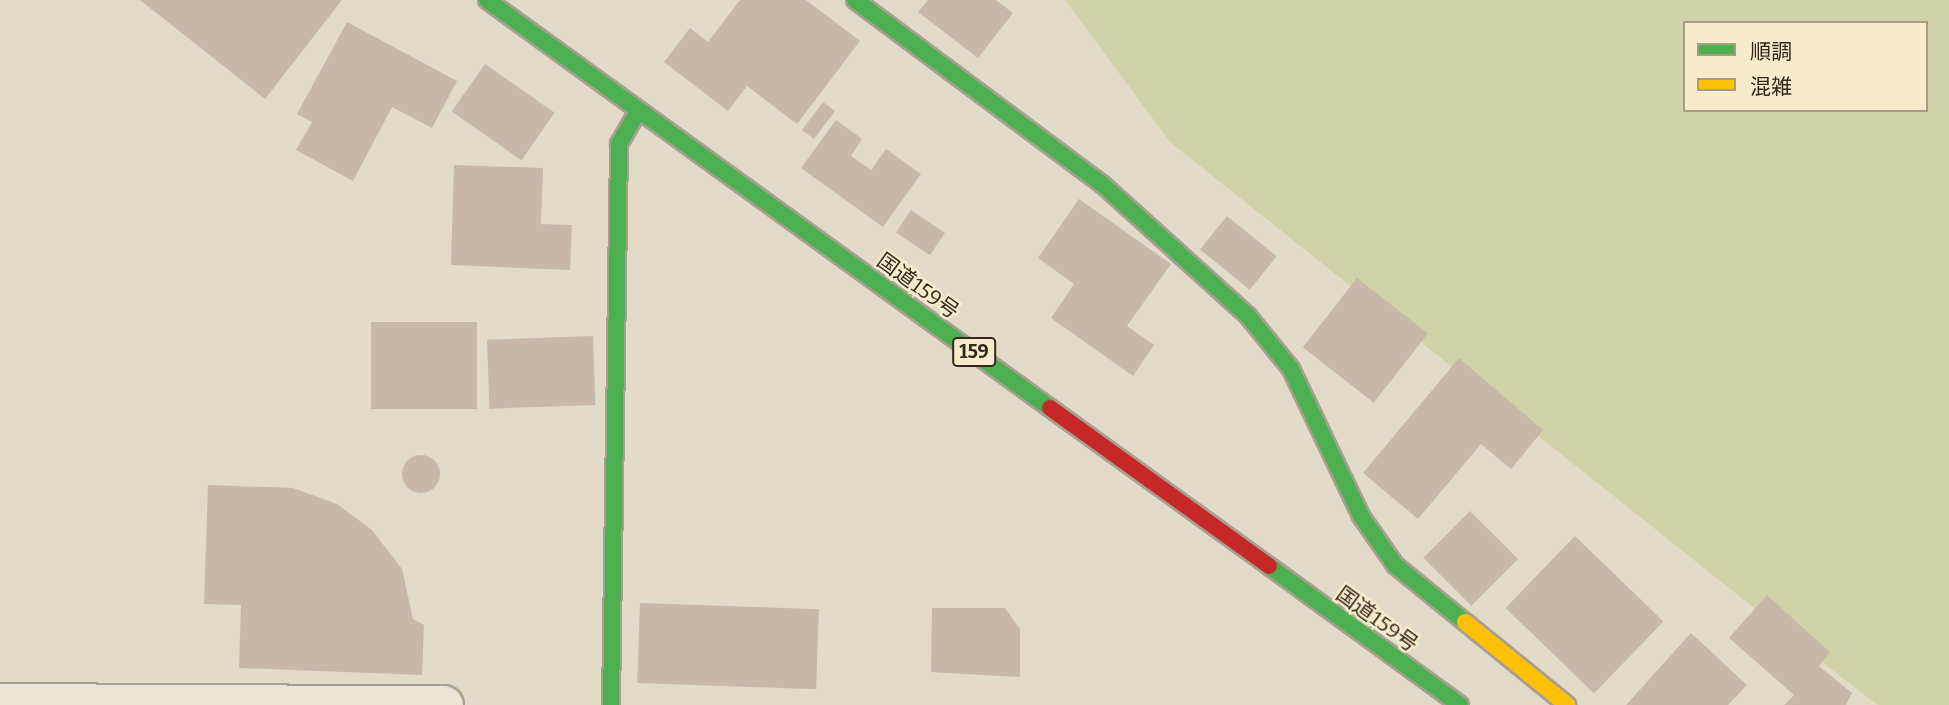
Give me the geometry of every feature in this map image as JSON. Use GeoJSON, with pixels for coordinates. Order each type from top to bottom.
{"type":"FeatureCollection","features":[{"type":"Feature","properties":{"kind":"main road","name":"国道159号"},"geometry":{"type":"LineString","coordinates":[[487,0],[1461,705]]}},
{"type":"Feature","properties":{"kind":"main road"},"geometry":{"type":"LineString","coordinates":[[855,0],[1102,184],[1248,316],[1291,369],[1361,516],[1395,565],[1567,705]]}},
{"type":"Feature","properties":{"kind":"main road"},"geometry":{"type":"LineString","coordinates":[[611,705],[619,144],[639,110]]}},
{"type":"Feature","properties":{"kind":"street"},"geometry":{"type":"LineString","coordinates":[[0,703],[444,705]]}},
{"type":"Feature","properties":{"kind":"green space"},"geometry":{"type":"Polygon","coordinates":[[[1065,0],[1949,0],[1949,705],[1878,705],[1170,142],[1065,0]]]}},
{"type":"Feature","properties":{"kind":"building"},"geometry":{"type":"Polygon","coordinates":[[[140,0],[342,0],[265,99],[140,0]]]}},
{"type":"Feature","properties":{"kind":"building"},"geometry":{"type":"Polygon","coordinates":[[[740,0],[806,0],[860,41],[797,124],[747,86],[728,111],[664,62],[690,28],[708,42],[740,0]]]}},
{"type":"Feature","properties":{"kind":"building"},"geometry":{"type":"Polygon","coordinates":[[[928,0],[996,0],[1013,13],[978,58],[918,12],[928,0]]]}},
{"type":"Feature","properties":{"kind":"building"},"geometry":{"type":"Polygon","coordinates":[[[347,22],[457,81],[432,128],[392,107],[353,181],[296,150],[312,122],[297,114],[347,22]]]}},
{"type":"Feature","properties":{"kind":"building"},"geometry":{"type":"Polygon","coordinates":[[[485,64],[555,113],[521,160],[452,112],[485,64]]]}},
{"type":"Feature","properties":{"kind":"building"},"geometry":{"type":"Polygon","coordinates":[[[823,102],[835,111],[814,139],[802,130],[823,102]]]}},
{"type":"Feature","properties":{"kind":"building"},"geometry":{"type":"Polygon","coordinates":[[[836,120],[862,139],[851,156],[871,170],[886,149],[921,174],[883,227],[801,168],[836,120]]]}},
{"type":"Feature","properties":{"kind":"building"},"geometry":{"type":"Polygon","coordinates":[[[454,165],[543,168],[541,224],[572,225],[570,270],[451,265],[454,165]]]}},
{"type":"Feature","properties":{"kind":"building"},"geometry":{"type":"Polygon","coordinates":[[[1079,199],[1171,264],[1127,326],[1154,345],[1133,376],[1051,318],[1074,284],[1038,258],[1079,199]]]}},
{"type":"Feature","properties":{"kind":"building"},"geometry":{"type":"Polygon","coordinates":[[[911,210],[945,233],[930,255],[896,232],[911,210]]]}},
{"type":"Feature","properties":{"kind":"building"},"geometry":{"type":"Polygon","coordinates":[[[1227,216],[1277,256],[1250,290],[1200,249],[1227,216]]]}},
{"type":"Feature","properties":{"kind":"building"},"geometry":{"type":"Polygon","coordinates":[[[1357,278],[1428,333],[1374,403],[1303,347],[1357,278]]]}},
{"type":"Feature","properties":{"kind":"building"},"geometry":{"type":"Polygon","coordinates":[[[371,322],[477,322],[477,409],[371,409],[371,322]]]}},
{"type":"Feature","properties":{"kind":"building"},"geometry":{"type":"Polygon","coordinates":[[[593,336],[595,405],[489,409],[487,340],[593,336]]]}},
{"type":"Feature","properties":{"kind":"building"},"geometry":{"type":"Polygon","coordinates":[[[1459,358],[1543,430],[1511,469],[1481,444],[1418,519],[1363,473],[1459,358]]]}},
{"type":"Feature","properties":{"kind":"building"},"geometry":{"type":"Polygon","coordinates":[[[421,455],[435,460],[440,474],[435,488],[421,493],[407,488],[402,474],[407,460],[421,455]]]}},
{"type":"Feature","properties":{"kind":"building"},"geometry":{"type":"Polygon","coordinates":[[[208,485],[293,488],[337,504],[372,530],[402,569],[413,619],[424,625],[422,675],[239,668],[241,605],[204,604],[208,485]]]}},
{"type":"Feature","properties":{"kind":"building"},"geometry":{"type":"Polygon","coordinates":[[[1470,511],[1518,559],[1471,606],[1423,558],[1470,511]]]}},
{"type":"Feature","properties":{"kind":"building"},"geometry":{"type":"Polygon","coordinates":[[[1575,536],[1663,621],[1594,693],[1506,608],[1575,536]]]}},
{"type":"Feature","properties":{"kind":"building"},"geometry":{"type":"Polygon","coordinates":[[[1767,595],[1830,652],[1819,666],[1852,693],[1846,705],[1784,705],[1794,695],[1729,638],[1767,595]]]}},
{"type":"Feature","properties":{"kind":"building"},"geometry":{"type":"Polygon","coordinates":[[[640,603],[819,609],[816,689],[637,683],[640,603]]]}},
{"type":"Feature","properties":{"kind":"building"},"geometry":{"type":"Polygon","coordinates":[[[932,608],[1005,608],[1020,629],[1020,677],[931,672],[932,608]]]}},
{"type":"Feature","properties":{"kind":"building"},"geometry":{"type":"Polygon","coordinates":[[[1691,633],[1747,685],[1728,705],[1626,705],[1691,633]]]}},
{"type":"Feature","properties":{"kind":"traffic: fast"},"geometry":{"type":"LineString","coordinates":[[487,0],[1050,408]]}},
{"type":"Feature","properties":{"kind":"traffic: fast"},"geometry":{"type":"LineString","coordinates":[[855,0],[1102,184],[1248,316],[1291,369],[1361,516],[1395,565],[1465,622]]}},
{"type":"Feature","properties":{"kind":"traffic: fast"},"geometry":{"type":"LineString","coordinates":[[611,705],[619,144],[639,110]]}},
{"type":"Feature","properties":{"kind":"traffic: fast"},"geometry":{"type":"LineString","coordinates":[[1269,566],[1460,705]]}},
{"type":"Feature","properties":{"kind":"traffic: slow"},"geometry":{"type":"LineString","coordinates":[[1465,622],[1567,705]]}},
{"type":"Feature","properties":{"kind":"traffic: jam"},"geometry":{"type":"LineString","coordinates":[[1050,408],[1269,566]]}}]}
